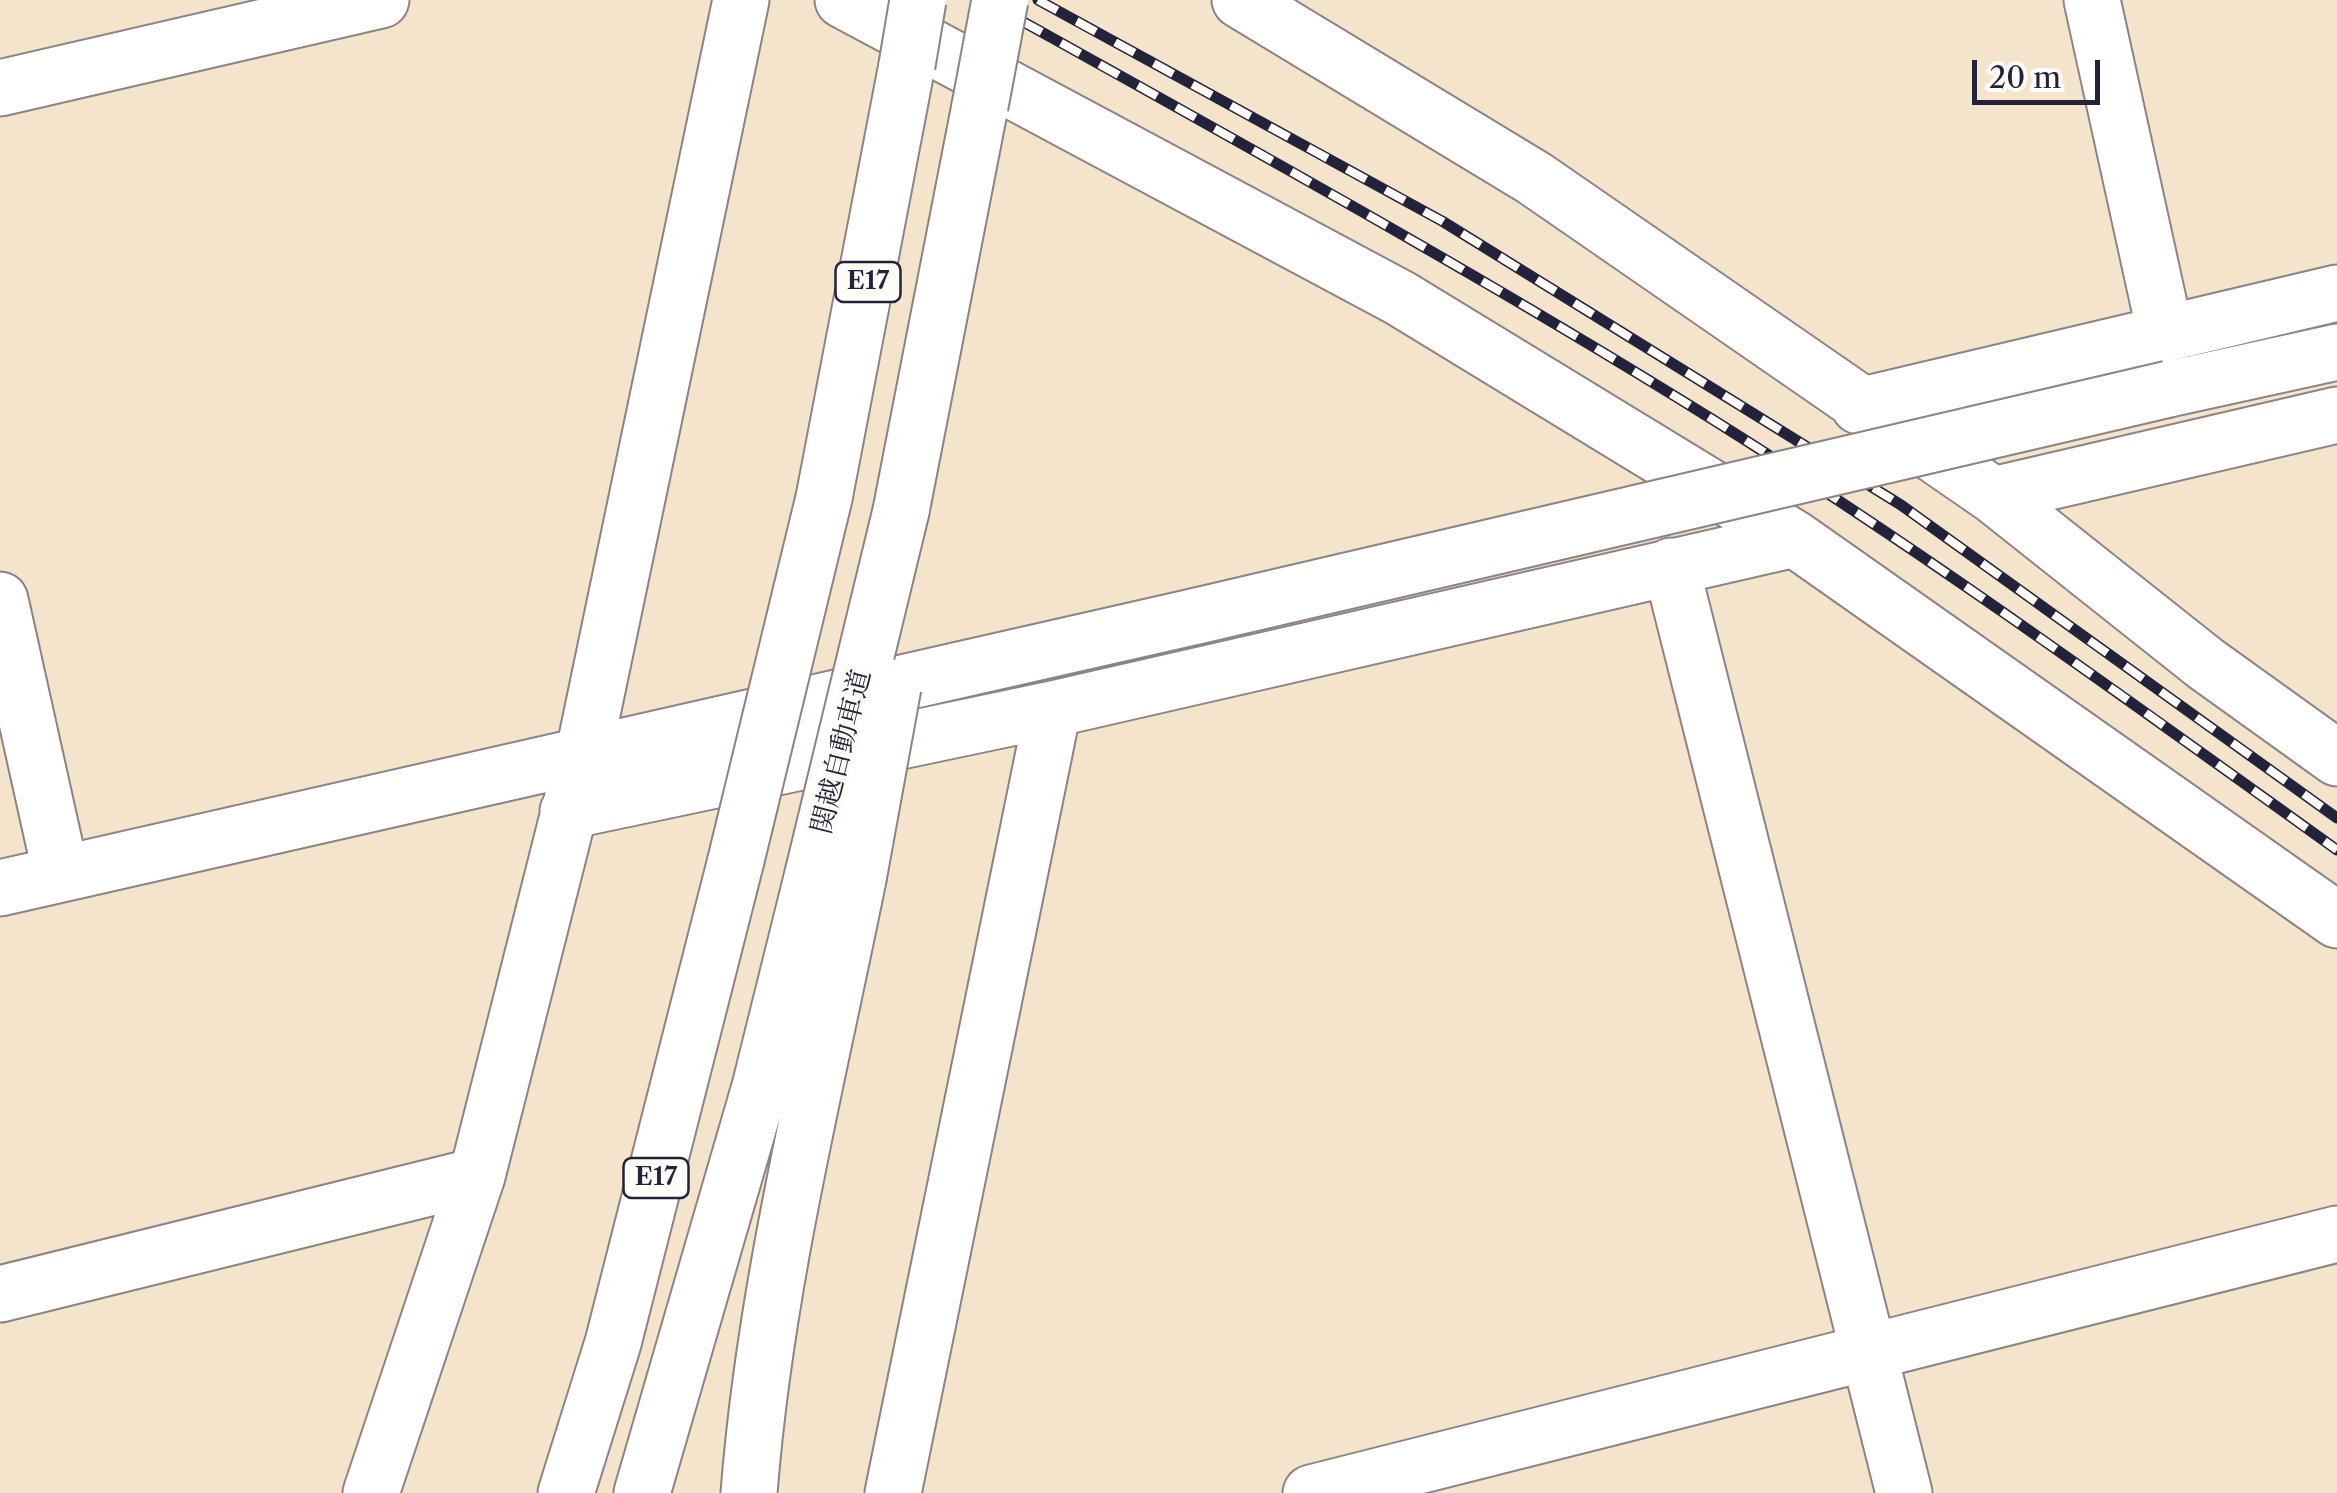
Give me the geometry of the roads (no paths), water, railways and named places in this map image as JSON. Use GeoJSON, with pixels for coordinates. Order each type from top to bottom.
{"type":"FeatureCollection","features":[{"type":"Feature","properties":{"kind":"main road"},"geometry":{"type":"LineString","coordinates":[[0,88],[319,7],[381,0]]}},
{"type":"Feature","properties":{"kind":"main road"},"geometry":{"type":"LineString","coordinates":[[371,1493],[477,1176],[583,757],[741,0]]}},
{"type":"Feature","properties":{"kind":"main road"},"geometry":{"type":"LineString","coordinates":[[844,0],[1400,298],[1795,539],[2337,920]]}},
{"type":"Feature","properties":{"kind":"main road","name":"E17"},"geometry":{"type":"LineString","coordinates":[[562,1493],[613,1342],[824,498],[918,0]]}},
{"type":"Feature","properties":{"kind":"main road","name":"関越自動車道"},"geometry":{"type":"LineString","coordinates":[[642,1493],[760,1087],[835,879],[913,514],[1000,0]]}},
{"type":"Feature","properties":{"kind":"main road"},"geometry":{"type":"LineString","coordinates":[[1240,0],[1534,178],[1993,495],[2206,664],[2337,758]]}},
{"type":"Feature","properties":{"kind":"main road"},"geometry":{"type":"LineString","coordinates":[[2092,0],[2165,332]]}},
{"type":"Feature","properties":{"kind":"main road"},"geometry":{"type":"LineString","coordinates":[[1859,406],[2337,293]]}},
{"type":"Feature","properties":{"kind":"main road"},"geometry":{"type":"LineString","coordinates":[[0,888],[2337,352]]}},
{"type":"Feature","properties":{"kind":"main road"},"geometry":{"type":"LineString","coordinates":[[1993,495],[2337,415]]}},
{"type":"Feature","properties":{"kind":"main road"},"geometry":{"type":"LineString","coordinates":[[568,811],[1053,709],[1795,539]]}},
{"type":"Feature","properties":{"kind":"main road"},"geometry":{"type":"LineString","coordinates":[[1671,566],[1904,1493]]}},
{"type":"Feature","properties":{"kind":"main road"},"geometry":{"type":"LineString","coordinates":[[0,600],[61,874]]}},
{"type":"Feature","properties":{"kind":"main road"},"geometry":{"type":"LineString","coordinates":[[894,1493],[1053,709]]}},
{"type":"Feature","properties":{"kind":"main road"},"geometry":{"type":"LineString","coordinates":[[749,1493],[755,1416],[782,1256],[835,879]]}},
{"type":"Feature","properties":{"kind":"main road"},"geometry":{"type":"LineString","coordinates":[[0,1294],[477,1176]]}},
{"type":"Feature","properties":{"kind":"main road"},"geometry":{"type":"LineString","coordinates":[[1311,1493],[2337,1234]]}},
{"type":"Feature","properties":{"kind":"railway"},"geometry":{"type":"LineString","coordinates":[[984,0],[1444,258],[1715,421],[1952,577],[2337,850]]}},
{"type":"Feature","properties":{"kind":"railway"},"geometry":{"type":"LineString","coordinates":[[1038,0],[1442,221],[1901,505],[2337,818]]}}]}
